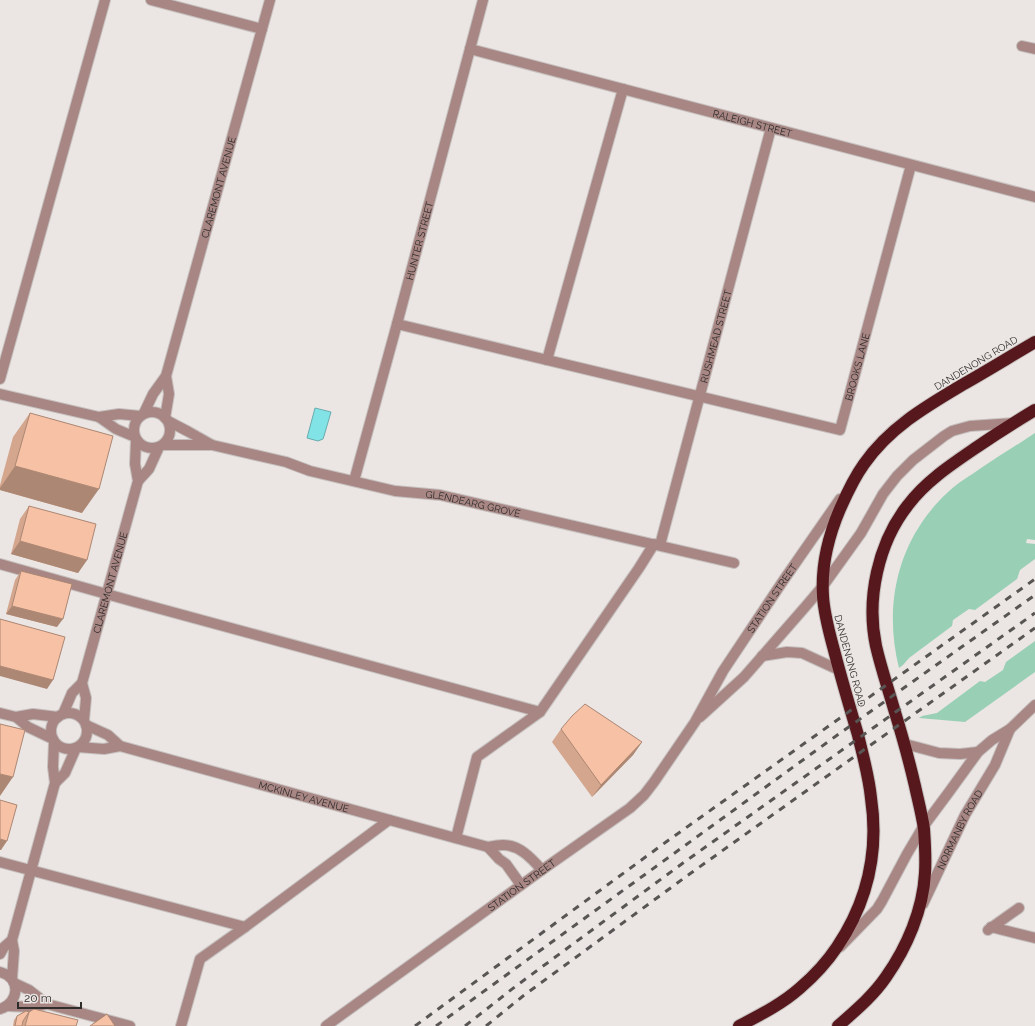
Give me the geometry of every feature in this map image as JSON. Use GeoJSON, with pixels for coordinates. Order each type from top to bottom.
{"type":"FeatureCollection","features":[{"type":"Feature","properties":{"kind":"highway","name":"DANDENONG ROAD"},"geometry":{"type":"LineString","coordinates":[[739,1026],[777,1005],[800,988],[825,963],[846,933],[860,903],[869,876],[873,834],[871,797],[858,737],[825,614],[823,595],[824,565],[829,538],[847,492],[863,465],[877,447],[904,422],[924,408],[1035,342]]}},
{"type":"Feature","properties":{"kind":"highway"},"geometry":{"type":"LineString","coordinates":[[838,1026],[871,996],[886,979],[911,931],[919,908],[925,874],[924,827],[920,807],[905,744],[881,665],[874,632],[873,591],[882,555],[900,516],[907,505],[918,493],[940,473],[1035,410]]}},
{"type":"Feature","properties":{"kind":"street"},"geometry":{"type":"LineString","coordinates":[[0,379],[105,0]]}},
{"type":"Feature","properties":{"kind":"street"},"geometry":{"type":"LineString","coordinates":[[151,0],[262,29]]}},
{"type":"Feature","properties":{"kind":"street","name":"CLAREMONT AVENUE"},"geometry":{"type":"LineString","coordinates":[[142,415],[153,394],[166,376],[270,0]]}},
{"type":"Feature","properties":{"kind":"street","name":"HUNTER STREET"},"geometry":{"type":"LineString","coordinates":[[354,481],[483,0]]}},
{"type":"Feature","properties":{"kind":"street"},"geometry":{"type":"LineString","coordinates":[[1022,46],[1035,49]]}},
{"type":"Feature","properties":{"kind":"street","name":"RALEIGH STREET"},"geometry":{"type":"LineString","coordinates":[[470,49],[1035,197]]}},
{"type":"Feature","properties":{"kind":"street"},"geometry":{"type":"LineString","coordinates":[[547,360],[623,89]]}},
{"type":"Feature","properties":{"kind":"street","name":"RUSHMEAD STREET"},"geometry":{"type":"LineString","coordinates":[[456,838],[477,757],[540,712],[657,544],[700,396],[771,128]]}},
{"type":"Feature","properties":{"kind":"street","name":"BROOKS LANE"},"geometry":{"type":"LineString","coordinates":[[700,396],[840,430],[911,165]]}},
{"type":"Feature","properties":{"kind":"street"},"geometry":{"type":"LineString","coordinates":[[397,324],[700,396]]}},
{"type":"Feature","properties":{"kind":"street","name":"CLAREMONT AVENUE"},"geometry":{"type":"LineString","coordinates":[[166,376],[169,394],[166,419]]}},
{"type":"Feature","properties":{"kind":"street"},"geometry":{"type":"LineString","coordinates":[[0,394],[99,417],[119,414],[142,415]]}},
{"type":"Feature","properties":{"kind":"street"},"geometry":{"type":"LineString","coordinates":[[99,417],[116,429],[135,438],[146,448],[161,446],[167,440],[170,428],[166,419],[161,414],[150,412],[142,415],[136,420],[134,426],[135,438]]}},
{"type":"Feature","properties":{"kind":"street","name":"GLENDEARG GROVE"},"geometry":{"type":"LineString","coordinates":[[166,419],[212,444],[286,462],[310,471],[395,491],[440,494],[734,563]]}},
{"type":"Feature","properties":{"kind":"street","name":"STATION STREET"},"geometry":{"type":"LineString","coordinates":[[695,722],[736,686],[823,586],[860,533],[883,494],[897,476],[913,460],[944,436],[959,429],[970,426],[1014,423]]}},
{"type":"Feature","properties":{"kind":"street","name":"CLAREMONT AVENUE"},"geometry":{"type":"LineString","coordinates":[[60,716],[72,693],[82,683],[138,481],[135,464],[135,438]]}},
{"type":"Feature","properties":{"kind":"street","name":"GLENDEARG GROVE"},"geometry":{"type":"LineString","coordinates":[[161,446],[212,444]]}},
{"type":"Feature","properties":{"kind":"street","name":"CLAREMONT AVENUE"},"geometry":{"type":"LineString","coordinates":[[138,481],[149,470],[161,446]]}},
{"type":"Feature","properties":{"kind":"street","name":"STATION STREET"},"geometry":{"type":"LineString","coordinates":[[326,1026],[630,808],[644,795],[695,722],[723,671],[783,581],[855,478]]}},
{"type":"Feature","properties":{"kind":"street"},"geometry":{"type":"LineString","coordinates":[[0,564],[540,712]]}},
{"type":"Feature","properties":{"kind":"street"},"geometry":{"type":"LineString","coordinates":[[762,656],[787,652],[802,653],[839,670]]}},
{"type":"Feature","properties":{"kind":"street","name":"CLAREMONT AVENUE"},"geometry":{"type":"LineString","coordinates":[[82,683],[86,698],[85,723]]}},
{"type":"Feature","properties":{"kind":"street","name":"NORMANBY ROAD"},"geometry":{"type":"LineString","coordinates":[[825,963],[877,909],[907,854],[924,827],[978,752],[992,740],[1010,729],[1035,705]]}},
{"type":"Feature","properties":{"kind":"street"},"geometry":{"type":"LineString","coordinates":[[0,712],[16,717],[28,726],[54,740],[64,749],[70,750],[83,743],[86,738],[87,731],[85,723],[77,714],[67,713],[60,716],[51,727],[51,733],[54,740],[52,767],[55,783],[12,940],[14,951],[13,981]]}},
{"type":"Feature","properties":{"kind":"street"},"geometry":{"type":"LineString","coordinates":[[16,717],[33,714],[60,716]]}},
{"type":"Feature","properties":{"kind":"street","name":"MCKINLEY AVENUE"},"geometry":{"type":"LineString","coordinates":[[85,723],[108,735],[120,746]]}},
{"type":"Feature","properties":{"kind":"street","name":"NORMANBY ROAD"},"geometry":{"type":"LineString","coordinates":[[911,931],[965,814],[995,765],[1010,729]]}},
{"type":"Feature","properties":{"kind":"street"},"geometry":{"type":"LineString","coordinates":[[905,744],[939,753],[960,754],[978,752]]}},
{"type":"Feature","properties":{"kind":"street","name":"MCKINLEY AVENUE"},"geometry":{"type":"LineString","coordinates":[[77,747],[104,749],[120,746],[488,847],[504,845],[515,847],[526,853],[542,870]]}},
{"type":"Feature","properties":{"kind":"street"},"geometry":{"type":"LineString","coordinates":[[55,783],[65,773],[77,747]]}},
{"type":"Feature","properties":{"kind":"street"},"geometry":{"type":"LineString","coordinates":[[181,1026],[200,959],[389,820]]}},
{"type":"Feature","properties":{"kind":"street","name":"MCKINLEY AVENUE"},"geometry":{"type":"LineString","coordinates":[[488,847],[506,864],[521,885]]}},
{"type":"Feature","properties":{"kind":"street"},"geometry":{"type":"LineString","coordinates":[[0,862],[245,927]]}},
{"type":"Feature","properties":{"kind":"street"},"geometry":{"type":"LineString","coordinates":[[1019,908],[989,929],[1035,938]]}},
{"type":"Feature","properties":{"kind":"street"},"geometry":{"type":"LineString","coordinates":[[0,954],[4,947],[12,940]]}},
{"type":"Feature","properties":{"kind":"street"},"geometry":{"type":"LineString","coordinates":[[0,972],[8,975],[13,981],[16,989],[12,1002],[4,1007],[0,1018]]}},
{"type":"Feature","properties":{"kind":"street"},"geometry":{"type":"LineString","coordinates":[[13,981],[29,990],[47,1004],[130,1026]]}},
{"type":"Feature","properties":{"kind":"street"},"geometry":{"type":"LineString","coordinates":[[4,1007],[31,1007],[47,1004]]}},
{"type":"Feature","properties":{"kind":"green space"},"geometry":{"type":"Polygon","coordinates":[[[1035,433],[1035,540],[1027,539],[1026,543],[1035,544],[1035,559],[1020,570],[1017,579],[975,610],[969,609],[953,620],[952,626],[909,658],[899,668],[894,644],[894,597],[906,552],[917,531],[930,511],[951,489],[1035,433]]]}},
{"type":"Feature","properties":{"kind":"green space"},"geometry":{"type":"Polygon","coordinates":[[[1035,641],[1035,672],[965,722],[919,718],[937,713],[980,681],[985,682],[1003,670],[1006,662],[1035,641]]]}},
{"type":"Feature","properties":{"kind":"water"},"geometry":{"type":"Polygon","coordinates":[[[315,408],[331,412],[323,439],[318,441],[307,438],[315,408]]]}},
{"type":"Feature","properties":{"kind":"building"},"geometry":{"type":"Polygon","coordinates":[[[30,413],[113,436],[99,489],[15,466],[30,413]]]}},
{"type":"Feature","properties":{"kind":"building"},"geometry":{"type":"Polygon","coordinates":[[[29,506],[96,524],[87,560],[20,541],[29,506]]]}},
{"type":"Feature","properties":{"kind":"building"},"geometry":{"type":"Polygon","coordinates":[[[21,571],[72,584],[63,619],[12,606],[21,571]]]}},
{"type":"Feature","properties":{"kind":"building"},"geometry":{"type":"Polygon","coordinates":[[[0,619],[65,637],[53,680],[0,666],[0,619]]]}},
{"type":"Feature","properties":{"kind":"building"},"geometry":{"type":"Polygon","coordinates":[[[585,704],[642,742],[601,785],[561,729],[585,704]]]}},
{"type":"Feature","properties":{"kind":"building"},"geometry":{"type":"Polygon","coordinates":[[[0,724],[25,730],[13,777],[0,774],[0,724]]]}},
{"type":"Feature","properties":{"kind":"building"},"geometry":{"type":"Polygon","coordinates":[[[0,800],[17,805],[7,841],[0,839],[0,800]]]}},
{"type":"Feature","properties":{"kind":"building"},"geometry":{"type":"Polygon","coordinates":[[[34,1009],[78,1020],[76,1026],[25,1026],[29,1012],[34,1009]]]}},
{"type":"Feature","properties":{"kind":"building"},"geometry":{"type":"Polygon","coordinates":[[[26,1011],[29,1012],[23,1021],[22,1026],[15,1026],[17,1016],[26,1011]]]}},
{"type":"Feature","properties":{"kind":"building"},"geometry":{"type":"Polygon","coordinates":[[[107,1014],[115,1026],[90,1026],[107,1014]]]}},
{"type":"Feature","properties":{"kind":"railway"},"geometry":{"type":"LineString","coordinates":[[415,1026],[666,842],[1035,579]]}},
{"type":"Feature","properties":{"kind":"railway"},"geometry":{"type":"LineString","coordinates":[[436,1026],[836,736],[1035,595]]}},
{"type":"Feature","properties":{"kind":"railway"},"geometry":{"type":"LineString","coordinates":[[465,1026],[516,986],[683,863],[1035,613]]}},
{"type":"Feature","properties":{"kind":"railway"},"geometry":{"type":"LineString","coordinates":[[486,1026],[523,996],[691,873],[1035,628]]}}]}
